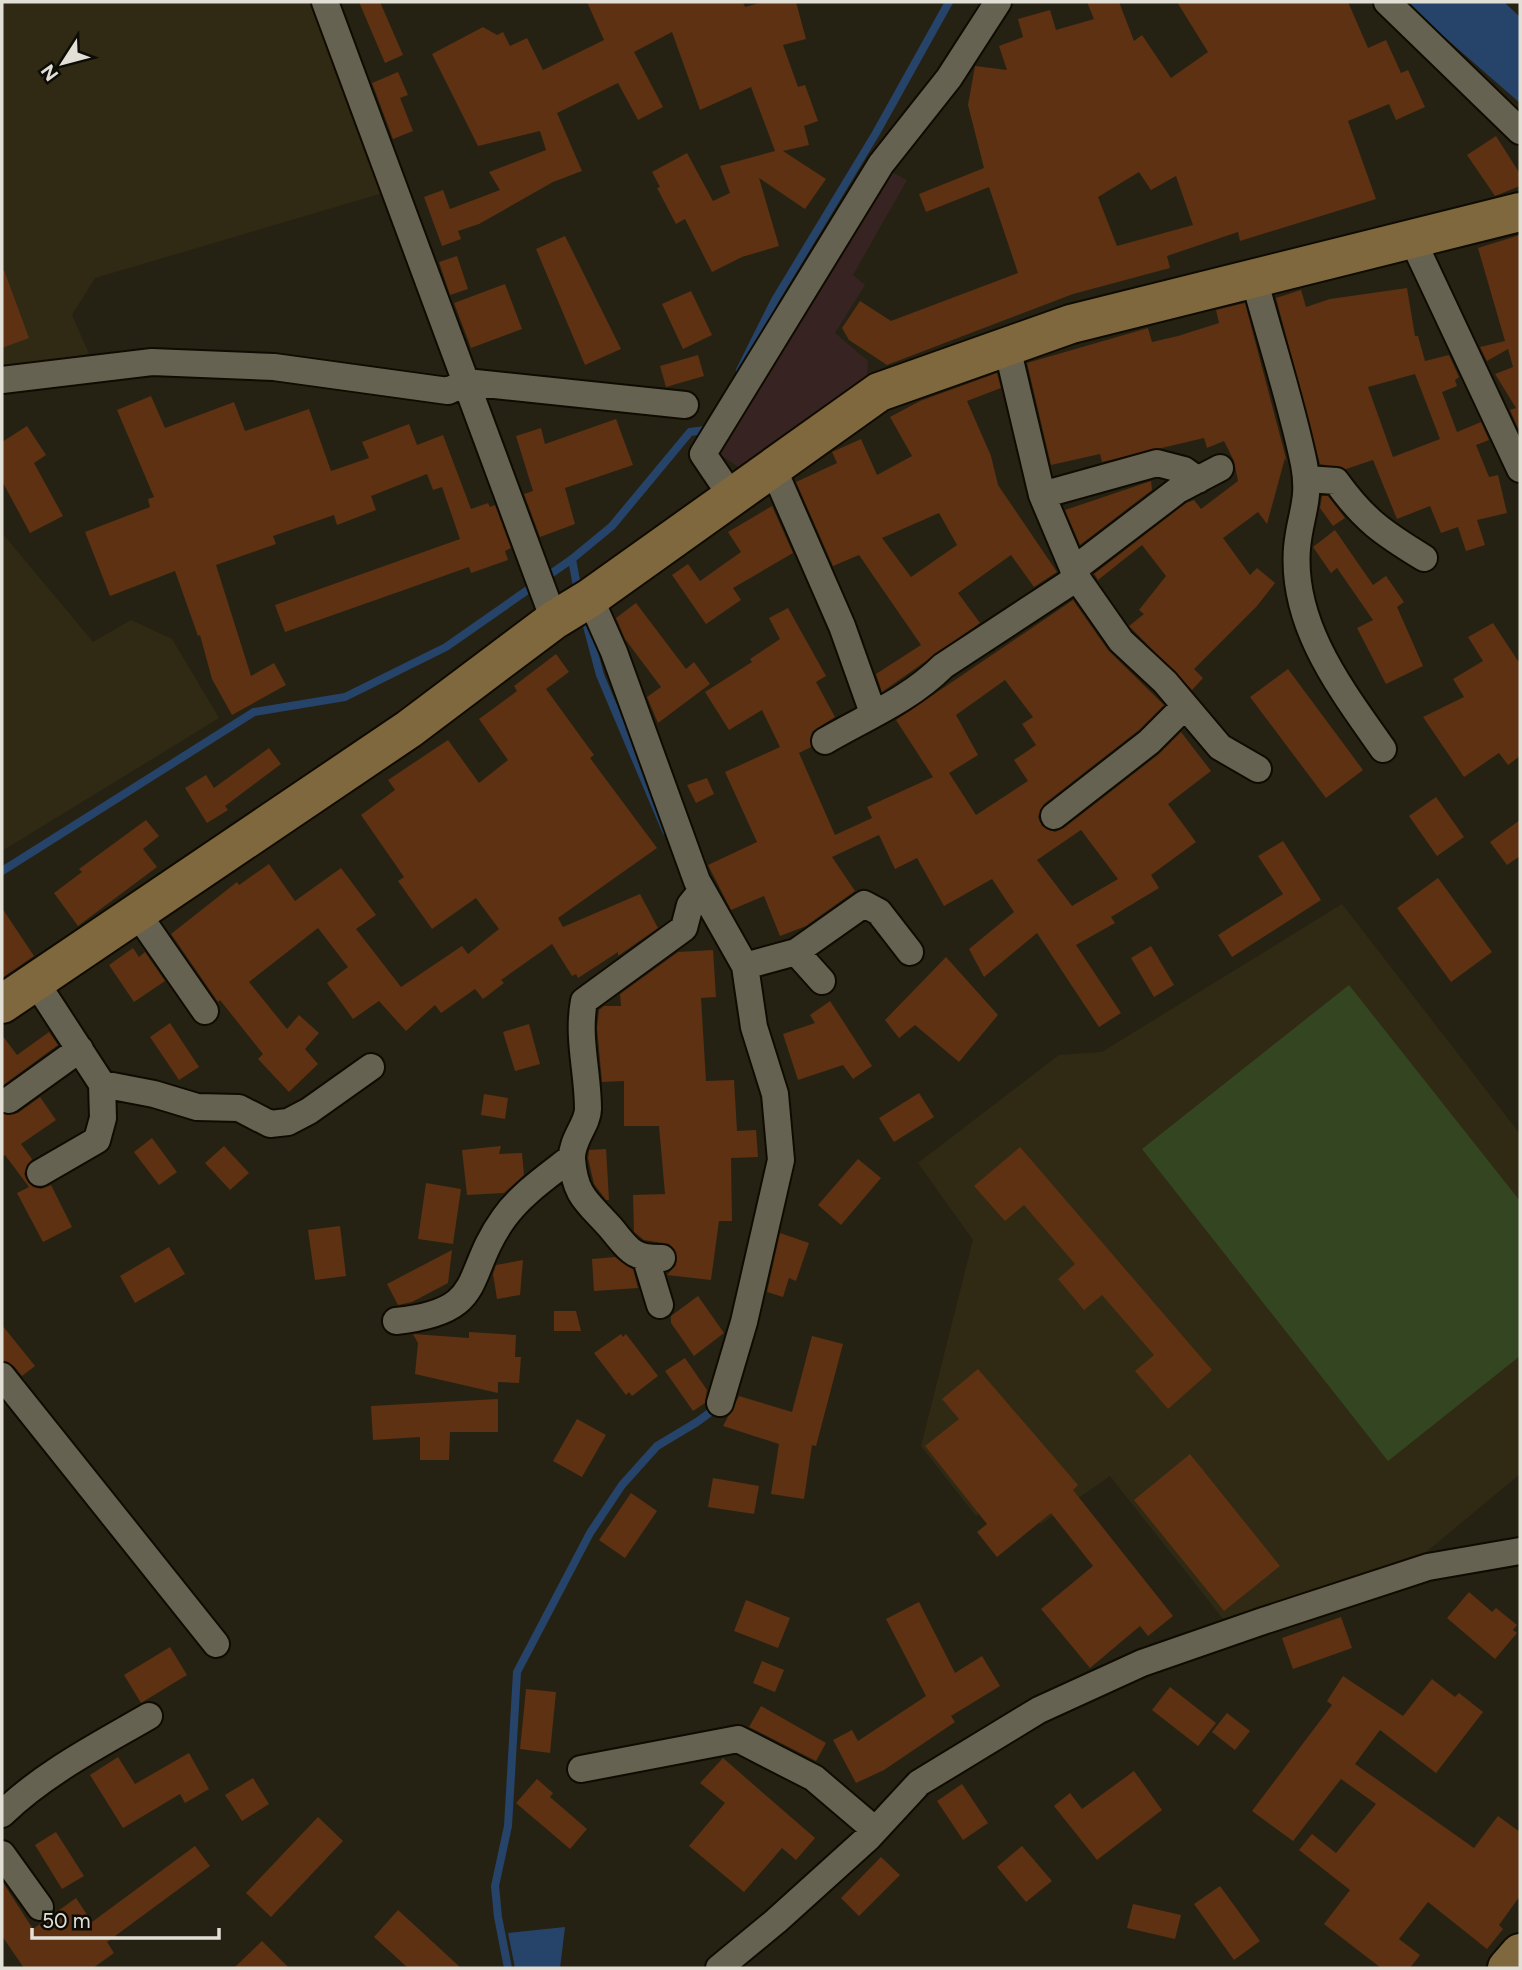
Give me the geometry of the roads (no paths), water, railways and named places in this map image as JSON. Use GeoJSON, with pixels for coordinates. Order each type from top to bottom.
{"type":"FeatureCollection","features":[{"type":"Feature","properties":{"kind":"street"},"geometry":{"type":"LineString","coordinates":[[326,2],[534,566],[571,605],[628,689],[696,897],[745,966],[754,1027],[775,1094],[781,1160],[744,1322],[720,1403]]}},
{"type":"Feature","properties":{"kind":"street"},"geometry":{"type":"LineString","coordinates":[[732,497],[704,454],[881,164],[949,78],[998,2]]}},
{"type":"Feature","properties":{"kind":"street"},"geometry":{"type":"LineString","coordinates":[[1387,2],[1520,131]]}},
{"type":"Feature","properties":{"kind":"street"},"geometry":{"type":"LineString","coordinates":[[2,1004],[409,729],[571,605],[732,497],[879,392],[1071,324],[1520,212]]}},
{"type":"Feature","properties":{"kind":"street"},"geometry":{"type":"LineString","coordinates":[[1415,237],[1420,256],[1520,469]]}},
{"type":"Feature","properties":{"kind":"street"},"geometry":{"type":"LineString","coordinates":[[1254,278],[1306,478],[1308,502],[1297,547],[1299,598],[1329,671],[1383,749]]}},
{"type":"Feature","properties":{"kind":"street"},"geometry":{"type":"LineString","coordinates":[[1007,347],[1042,495],[1075,574],[1121,641],[1165,682],[1220,747],[1258,769]]}},
{"type":"Feature","properties":{"kind":"street"},"geometry":{"type":"LineString","coordinates":[[2,380],[152,362],[274,367],[448,391],[466,382],[685,405]]}},
{"type":"Feature","properties":{"kind":"street"},"geometry":{"type":"LineString","coordinates":[[825,741],[873,713],[887,708],[927,682],[943,666],[1075,574],[1178,491],[1209,474],[1157,463],[1042,495]]}},
{"type":"Feature","properties":{"kind":"street"},"geometry":{"type":"LineString","coordinates":[[773,468],[842,626],[873,713]]}},
{"type":"Feature","properties":{"kind":"street"},"geometry":{"type":"LineString","coordinates":[[1306,478],[1336,481],[1358,512],[1378,530],[1424,558]]}},
{"type":"Feature","properties":{"kind":"street"},"geometry":{"type":"LineString","coordinates":[[1054,816],[1149,742],[1185,706]]}},
{"type":"Feature","properties":{"kind":"street"},"geometry":{"type":"LineString","coordinates":[[660,1305],[654,1258],[622,1244],[579,1195],[572,1157],[578,1130],[588,1112],[580,1022],[584,1001],[684,928],[696,897]]}},
{"type":"Feature","properties":{"kind":"street"},"geometry":{"type":"LineString","coordinates":[[745,966],[796,952],[863,904],[879,912],[910,952]]}},
{"type":"Feature","properties":{"kind":"street"},"geometry":{"type":"LineString","coordinates":[[137,913],[205,1011]]}},
{"type":"Feature","properties":{"kind":"street"},"geometry":{"type":"LineString","coordinates":[[796,952],[822,981]]}},
{"type":"Feature","properties":{"kind":"street"},"geometry":{"type":"LineString","coordinates":[[35,981],[102,1084],[103,1118],[97,1140],[40,1173]]}},
{"type":"Feature","properties":{"kind":"street"},"geometry":{"type":"LineString","coordinates":[[9,1100],[80,1049]]}},
{"type":"Feature","properties":{"kind":"street"},"geometry":{"type":"LineString","coordinates":[[102,1084],[154,1094],[197,1107],[239,1108],[270,1124],[288,1122],[309,1111],[371,1067]]}},
{"type":"Feature","properties":{"kind":"street"},"geometry":{"type":"LineString","coordinates":[[396,1321],[421,1318],[453,1305],[468,1294],[502,1220],[520,1199],[572,1157]]}},
{"type":"Feature","properties":{"kind":"street"},"geometry":{"type":"LineString","coordinates":[[2,1376],[216,1644]]}},
{"type":"Feature","properties":{"kind":"street"},"geometry":{"type":"LineString","coordinates":[[719,1968],[776,1922],[875,1830],[919,1783],[1038,1710],[1142,1662],[1428,1567],[1520,1551]]}},
{"type":"Feature","properties":{"kind":"street"},"geometry":{"type":"LineString","coordinates":[[2,1814],[19,1797],[76,1758],[149,1716]]}},
{"type":"Feature","properties":{"kind":"street"},"geometry":{"type":"LineString","coordinates":[[582,1769],[718,1740],[738,1739],[814,1778],[875,1830]]}},
{"type":"Feature","properties":{"kind":"street"},"geometry":{"type":"LineString","coordinates":[[2,1854],[40,1907]]}},
{"type":"Feature","properties":{"kind":"street"},"geometry":{"type":"LineString","coordinates":[[1507,1968],[1520,1954]]}},
{"type":"Feature","properties":{"kind":"water"},"geometry":{"type":"Polygon","coordinates":[[[1404,2],[1504,2],[1520,17],[1520,103],[1404,2]]]}},
{"type":"Feature","properties":{"kind":"water"},"geometry":{"type":"Polygon","coordinates":[[[565,1927],[560,1968],[515,1968],[508,1933],[565,1927]]]}},
{"type":"Feature","properties":{"kind":"waterway"},"geometry":{"type":"LineString","coordinates":[[740,370],[775,300],[876,133],[949,2]]}},
{"type":"Feature","properties":{"kind":"waterway"},"geometry":{"type":"LineString","coordinates":[[2,871],[254,712],[345,697],[446,647],[572,559],[612,526],[690,432],[706,430],[708,427]]}},
{"type":"Feature","properties":{"kind":"waterway"},"geometry":{"type":"LineString","coordinates":[[572,559],[578,592]]}},
{"type":"Feature","properties":{"kind":"waterway"},"geometry":{"type":"LineString","coordinates":[[584,615],[600,675],[666,831]]}},
{"type":"Feature","properties":{"kind":"waterway"},"geometry":{"type":"LineString","coordinates":[[508,1968],[495,1886],[508,1826],[517,1672],[590,1533],[622,1485],[657,1446],[697,1422],[712,1411],[714,1406]]}}]}
